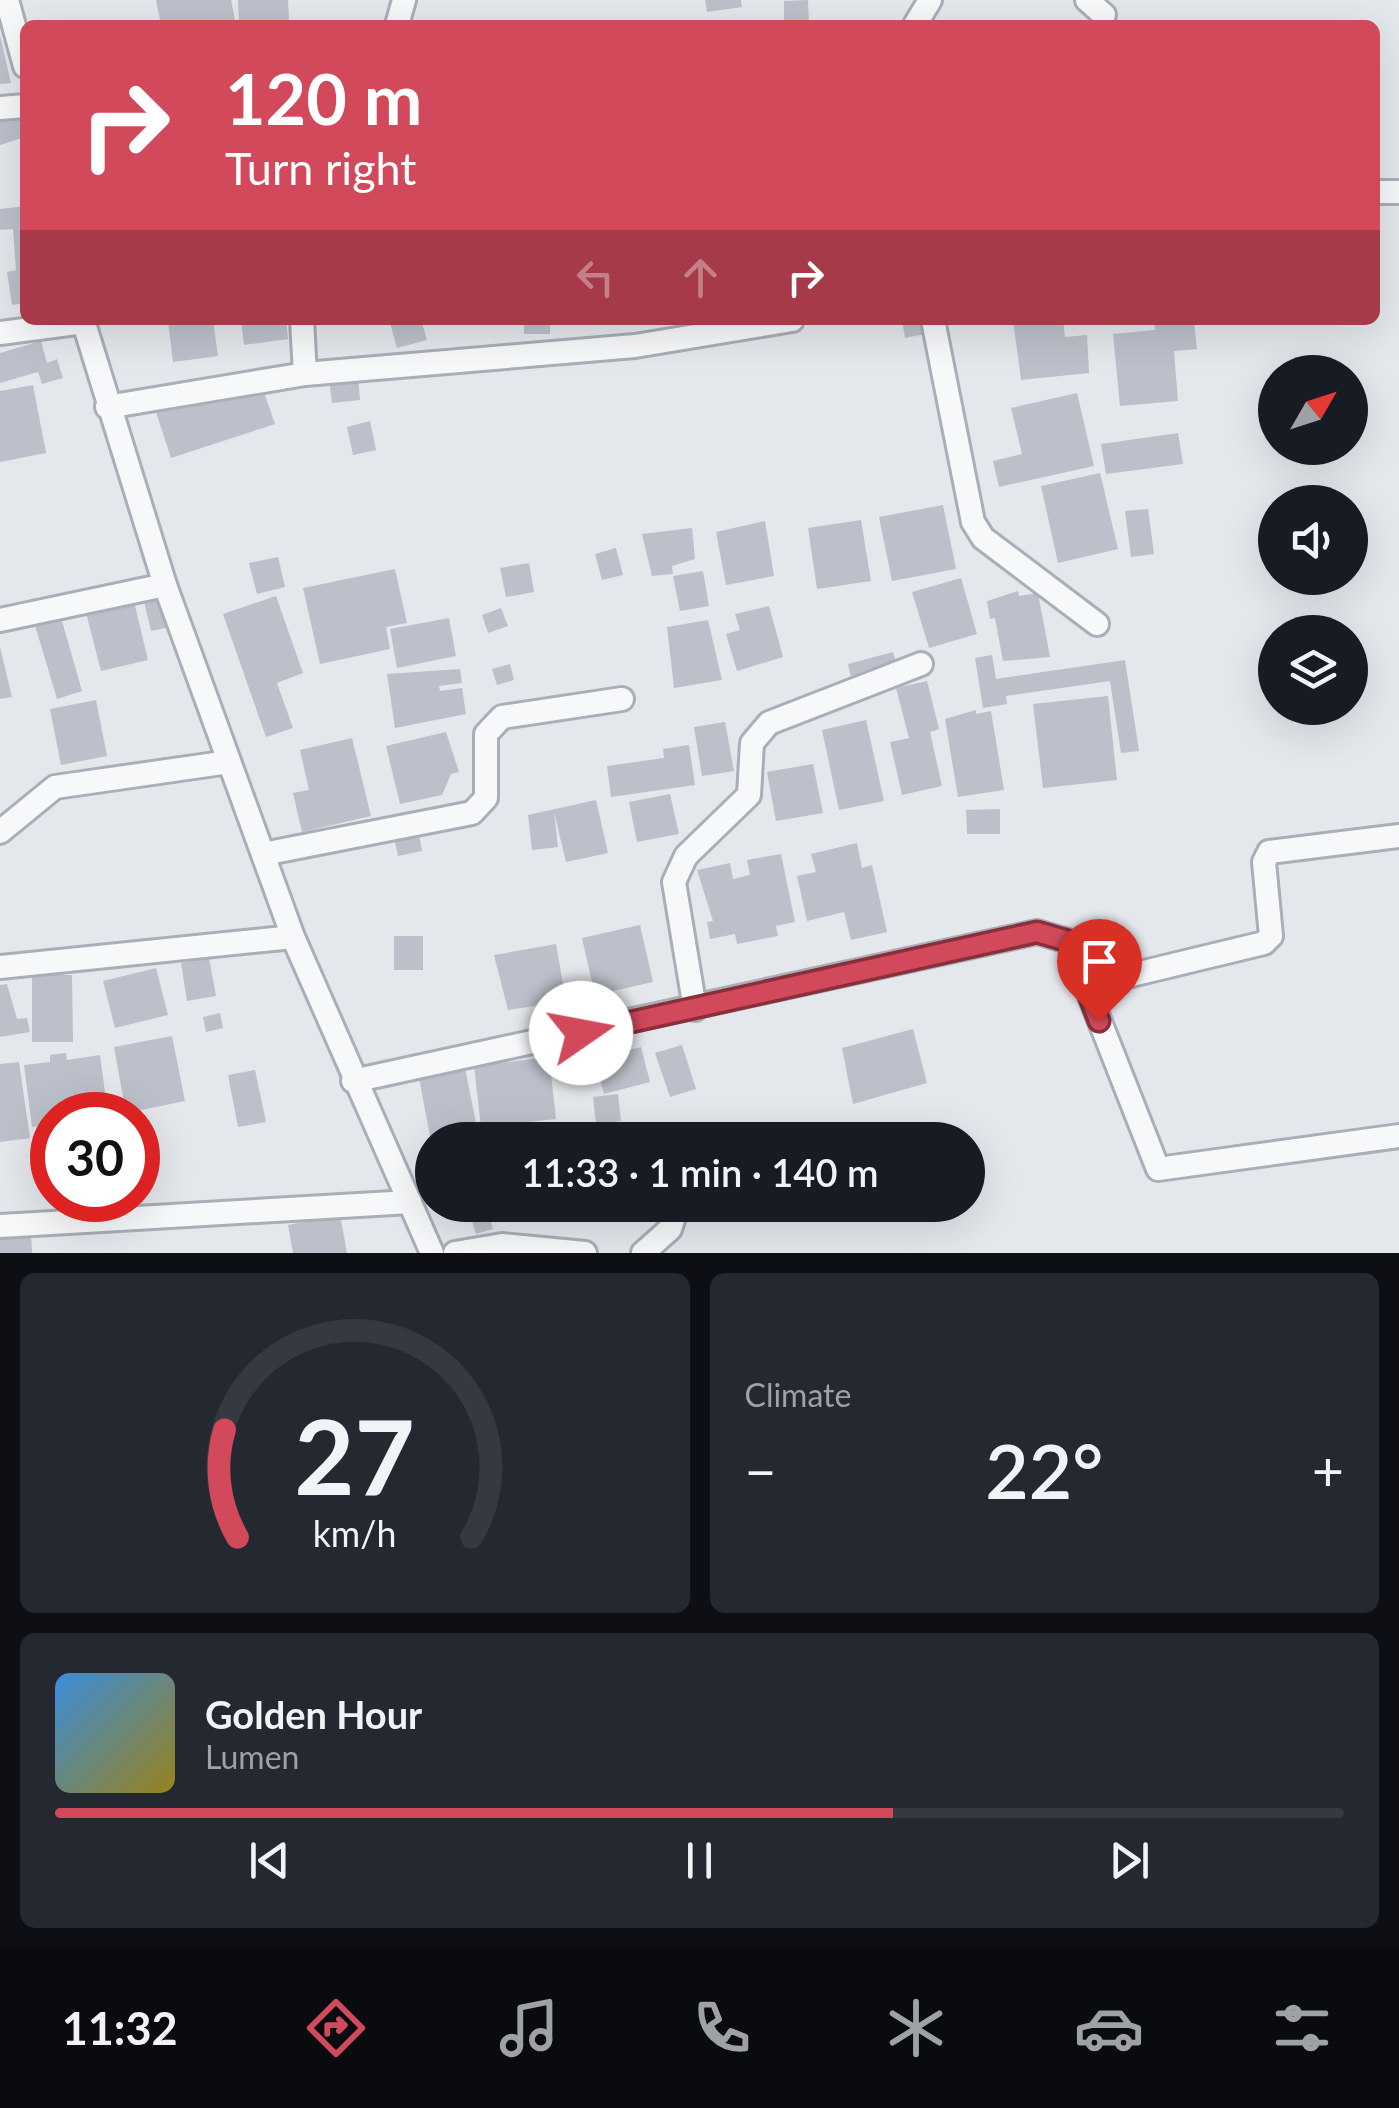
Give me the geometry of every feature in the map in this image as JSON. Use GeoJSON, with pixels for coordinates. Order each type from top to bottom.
{"type":"FeatureCollection","features":[{"type":"Feature","properties":{"kind":"street"},"geometry":{"type":"LineString","coordinates":[[7,0],[20,48]]}},
{"type":"Feature","properties":{"kind":"street"},"geometry":{"type":"LineString","coordinates":[[0,332],[53,325]]}},
{"type":"Feature","properties":{"kind":"street"},"geometry":{"type":"LineString","coordinates":[[84,325],[165,585],[293,937],[353,1081],[432,1253]]}},
{"type":"Feature","properties":{"kind":"street"},"geometry":{"type":"LineString","coordinates":[[302,325],[305,374]]}},
{"type":"Feature","properties":{"kind":"street"},"geometry":{"type":"LineString","coordinates":[[107,407],[305,374],[636,346],[762,325]]}},
{"type":"Feature","properties":{"kind":"street"},"geometry":{"type":"LineString","coordinates":[[934,325],[973,522],[983,538],[1097,624]]}},
{"type":"Feature","properties":{"kind":"street"},"geometry":{"type":"LineString","coordinates":[[0,620],[165,585]]}},
{"type":"Feature","properties":{"kind":"street"},"geometry":{"type":"LineString","coordinates":[[695,1009],[674,882],[686,856],[749,795],[752,743],[769,723],[922,664]]}},
{"type":"Feature","properties":{"kind":"street"},"geometry":{"type":"LineString","coordinates":[[263,854],[472,813],[486,798],[486,734],[502,717],[622,700]]}},
{"type":"Feature","properties":{"kind":"street"},"geometry":{"type":"LineString","coordinates":[[0,832],[55,787],[229,762]]}},
{"type":"Feature","properties":{"kind":"street"},"geometry":{"type":"LineString","coordinates":[[1086,986],[1264,943],[1272,936],[1264,862],[1269,852],[1399,836]]}},
{"type":"Feature","properties":{"kind":"street"},"geometry":{"type":"LineString","coordinates":[[353,1081],[1037,932],[1068,941],[1158,1169],[1399,1136]]}},
{"type":"Feature","properties":{"kind":"street"},"geometry":{"type":"LineString","coordinates":[[0,967],[293,937]]}},
{"type":"Feature","properties":{"kind":"street"},"geometry":{"type":"LineString","coordinates":[[0,1226],[410,1202]]}},
{"type":"Feature","properties":{"kind":"street"},"geometry":{"type":"LineString","coordinates":[[643,1253],[670,1229],[672,1222]]}},
{"type":"Feature","properties":{"kind":"street"},"geometry":{"type":"LineString","coordinates":[[455,1253],[502,1246],[585,1253]]}},
{"type":"Feature","properties":{"kind":"building"},"geometry":{"type":"Polygon","coordinates":[[[156,0],[231,0],[235,20],[160,20],[156,0]]]}},
{"type":"Feature","properties":{"kind":"building"},"geometry":{"type":"Polygon","coordinates":[[[238,0],[288,0],[289,20],[239,20],[238,0]]]}},
{"type":"Feature","properties":{"kind":"building"},"geometry":{"type":"Polygon","coordinates":[[[705,0],[741,0],[742,7],[707,12],[705,0]]]}},
{"type":"Feature","properties":{"kind":"building"},"geometry":{"type":"Polygon","coordinates":[[[808,0],[809,20],[784,20],[784,1],[808,0]]]}},
{"type":"Feature","properties":{"kind":"building"},"geometry":{"type":"Polygon","coordinates":[[[0,35],[11,83],[0,84],[0,35]]]}},
{"type":"Feature","properties":{"kind":"building"},"geometry":{"type":"Polygon","coordinates":[[[18,107],[20,139],[0,145],[0,113],[18,107]]]}},
{"type":"Feature","properties":{"kind":"building"},"geometry":{"type":"Polygon","coordinates":[[[20,207],[20,304],[12,305],[7,272],[16,270],[13,229],[0,230],[0,209],[20,207]]]}},
{"type":"Feature","properties":{"kind":"building"},"geometry":{"type":"Polygon","coordinates":[[[168,325],[214,325],[218,356],[173,362],[168,325]]]}},
{"type":"Feature","properties":{"kind":"building"},"geometry":{"type":"Polygon","coordinates":[[[242,325],[287,325],[288,339],[244,345],[242,325]]]}},
{"type":"Feature","properties":{"kind":"building"},"geometry":{"type":"Polygon","coordinates":[[[391,325],[422,325],[427,340],[397,348],[391,325]]]}},
{"type":"Feature","properties":{"kind":"building"},"geometry":{"type":"Polygon","coordinates":[[[524,325],[550,325],[550,334],[524,334],[524,325]]]}},
{"type":"Feature","properties":{"kind":"building"},"geometry":{"type":"Polygon","coordinates":[[[903,325],[923,325],[925,334],[905,338],[903,325]]]}},
{"type":"Feature","properties":{"kind":"building"},"geometry":{"type":"Polygon","coordinates":[[[1014,325],[1064,325],[1065,337],[1087,335],[1089,373],[1021,380],[1014,325]]]}},
{"type":"Feature","properties":{"kind":"building"},"geometry":{"type":"Polygon","coordinates":[[[1154,325],[1195,325],[1197,349],[1174,351],[1178,401],[1120,406],[1113,334],[1155,330],[1154,325]]]}},
{"type":"Feature","properties":{"kind":"building"},"geometry":{"type":"Polygon","coordinates":[[[41,341],[47,363],[57,359],[63,378],[42,384],[38,372],[0,383],[0,353],[41,341]]]}},
{"type":"Feature","properties":{"kind":"building"},"geometry":{"type":"Polygon","coordinates":[[[258,375],[275,424],[171,458],[155,409],[258,375]]]}},
{"type":"Feature","properties":{"kind":"building"},"geometry":{"type":"Polygon","coordinates":[[[358,377],[360,400],[332,403],[329,380],[358,377]]]}},
{"type":"Feature","properties":{"kind":"building"},"geometry":{"type":"Polygon","coordinates":[[[33,385],[46,453],[0,462],[0,391],[33,385]]]}},
{"type":"Feature","properties":{"kind":"building"},"geometry":{"type":"Polygon","coordinates":[[[1077,393],[1094,466],[999,487],[993,461],[1022,454],[1011,408],[1077,393]]]}},
{"type":"Feature","properties":{"kind":"building"},"geometry":{"type":"Polygon","coordinates":[[[370,421],[376,450],[353,455],[347,427],[370,421]]]}},
{"type":"Feature","properties":{"kind":"building"},"geometry":{"type":"Polygon","coordinates":[[[1178,433],[1183,464],[1106,474],[1101,444],[1178,433]]]}},
{"type":"Feature","properties":{"kind":"building"},"geometry":{"type":"Polygon","coordinates":[[[1100,473],[1118,549],[1058,563],[1041,486],[1100,473]]]}},
{"type":"Feature","properties":{"kind":"building"},"geometry":{"type":"Polygon","coordinates":[[[943,505],[956,569],[892,581],[879,517],[943,505]]]}},
{"type":"Feature","properties":{"kind":"building"},"geometry":{"type":"Polygon","coordinates":[[[1148,509],[1154,554],[1131,557],[1125,511],[1148,509]]]}},
{"type":"Feature","properties":{"kind":"building"},"geometry":{"type":"Polygon","coordinates":[[[861,520],[871,581],[817,589],[808,528],[861,520]]]}},
{"type":"Feature","properties":{"kind":"building"},"geometry":{"type":"Polygon","coordinates":[[[765,521],[774,576],[726,585],[716,532],[765,521]]]}},
{"type":"Feature","properties":{"kind":"building"},"geometry":{"type":"Polygon","coordinates":[[[692,528],[695,559],[672,566],[673,574],[652,576],[642,534],[692,528]]]}},
{"type":"Feature","properties":{"kind":"building"},"geometry":{"type":"Polygon","coordinates":[[[616,548],[623,575],[602,580],[595,554],[616,548]]]}},
{"type":"Feature","properties":{"kind":"building"},"geometry":{"type":"Polygon","coordinates":[[[278,557],[285,587],[257,594],[249,563],[278,557]]]}},
{"type":"Feature","properties":{"kind":"building"},"geometry":{"type":"Polygon","coordinates":[[[529,563],[534,592],[506,597],[500,568],[529,563]]]}},
{"type":"Feature","properties":{"kind":"building"},"geometry":{"type":"Polygon","coordinates":[[[395,569],[407,623],[386,627],[390,649],[320,664],[303,588],[395,569]]]}},
{"type":"Feature","properties":{"kind":"building"},"geometry":{"type":"Polygon","coordinates":[[[703,571],[709,606],[680,611],[673,576],[703,571]]]}},
{"type":"Feature","properties":{"kind":"building"},"geometry":{"type":"Polygon","coordinates":[[[961,578],[977,634],[929,648],[912,592],[961,578]]]}},
{"type":"Feature","properties":{"kind":"building"},"geometry":{"type":"Polygon","coordinates":[[[161,589],[170,627],[151,631],[142,593],[161,589]]]}},
{"type":"Feature","properties":{"kind":"building"},"geometry":{"type":"Polygon","coordinates":[[[1018,591],[1019,596],[1038,593],[1050,657],[1003,661],[995,618],[990,619],[987,601],[1018,591]]]}},
{"type":"Feature","properties":{"kind":"building"},"geometry":{"type":"Polygon","coordinates":[[[132,593],[148,660],[101,671],[84,605],[132,593]]]}},
{"type":"Feature","properties":{"kind":"building"},"geometry":{"type":"Polygon","coordinates":[[[276,596],[303,673],[277,683],[293,728],[266,737],[223,614],[276,596]]]}},
{"type":"Feature","properties":{"kind":"building"},"geometry":{"type":"Polygon","coordinates":[[[769,606],[783,657],[737,671],[726,634],[740,630],[735,614],[769,606]]]}},
{"type":"Feature","properties":{"kind":"building"},"geometry":{"type":"Polygon","coordinates":[[[501,608],[508,626],[488,633],[482,615],[501,608]]]}},
{"type":"Feature","properties":{"kind":"building"},"geometry":{"type":"Polygon","coordinates":[[[60,614],[82,691],[57,699],[34,622],[60,614]]]}},
{"type":"Feature","properties":{"kind":"building"},"geometry":{"type":"Polygon","coordinates":[[[449,618],[456,656],[397,668],[390,629],[449,618]]]}},
{"type":"Feature","properties":{"kind":"building"},"geometry":{"type":"Polygon","coordinates":[[[708,620],[722,680],[674,688],[667,627],[708,620]]]}},
{"type":"Feature","properties":{"kind":"building"},"geometry":{"type":"Polygon","coordinates":[[[0,647],[12,697],[0,699],[0,647]]]}},
{"type":"Feature","properties":{"kind":"building"},"geometry":{"type":"Polygon","coordinates":[[[893,652],[899,674],[853,685],[848,664],[893,652]]]}},
{"type":"Feature","properties":{"kind":"building"},"geometry":{"type":"Polygon","coordinates":[[[992,655],[996,679],[1125,660],[1139,751],[1121,753],[1110,681],[1006,696],[1007,704],[983,708],[975,658],[992,655]]]}},
{"type":"Feature","properties":{"kind":"building"},"geometry":{"type":"Polygon","coordinates":[[[510,664],[514,680],[497,685],[492,669],[510,664]]]}},
{"type":"Feature","properties":{"kind":"building"},"geometry":{"type":"Polygon","coordinates":[[[460,669],[462,683],[439,686],[440,691],[462,688],[466,714],[395,728],[387,674],[460,669]]]}},
{"type":"Feature","properties":{"kind":"building"},"geometry":{"type":"Polygon","coordinates":[[[927,681],[939,729],[930,732],[942,786],[902,795],[890,742],[909,738],[896,688],[927,681]]]}},
{"type":"Feature","properties":{"kind":"building"},"geometry":{"type":"Polygon","coordinates":[[[1108,696],[1117,780],[1043,788],[1033,704],[1108,696]]]}},
{"type":"Feature","properties":{"kind":"building"},"geometry":{"type":"Polygon","coordinates":[[[96,700],[107,756],[61,765],[50,709],[96,700]]]}},
{"type":"Feature","properties":{"kind":"building"},"geometry":{"type":"Polygon","coordinates":[[[976,710],[976,714],[991,711],[1004,790],[958,797],[945,719],[976,710]]]}},
{"type":"Feature","properties":{"kind":"building"},"geometry":{"type":"Polygon","coordinates":[[[866,720],[884,801],[839,810],[822,730],[866,720]]]}},
{"type":"Feature","properties":{"kind":"building"},"geometry":{"type":"Polygon","coordinates":[[[725,722],[734,771],[702,776],[694,727],[725,722]]]}},
{"type":"Feature","properties":{"kind":"building"},"geometry":{"type":"Polygon","coordinates":[[[446,732],[459,772],[451,774],[442,795],[400,804],[386,746],[446,732]]]}},
{"type":"Feature","properties":{"kind":"building"},"geometry":{"type":"Polygon","coordinates":[[[352,738],[371,816],[302,832],[293,793],[309,790],[300,750],[352,738]]]}},
{"type":"Feature","properties":{"kind":"building"},"geometry":{"type":"Polygon","coordinates":[[[689,745],[695,785],[611,797],[607,766],[664,758],[663,749],[689,745]]]}},
{"type":"Feature","properties":{"kind":"building"},"geometry":{"type":"Polygon","coordinates":[[[813,764],[823,813],[776,821],[767,772],[813,764]]]}},
{"type":"Feature","properties":{"kind":"building"},"geometry":{"type":"Polygon","coordinates":[[[670,794],[679,834],[637,842],[629,802],[670,794]]]}},
{"type":"Feature","properties":{"kind":"building"},"geometry":{"type":"Polygon","coordinates":[[[596,800],[608,853],[566,862],[554,812],[558,847],[532,850],[528,815],[596,800]]]}},
{"type":"Feature","properties":{"kind":"building"},"geometry":{"type":"Polygon","coordinates":[[[1000,809],[1000,834],[967,834],[966,810],[1000,809]]]}},
{"type":"Feature","properties":{"kind":"building"},"geometry":{"type":"Polygon","coordinates":[[[418,829],[422,851],[398,856],[393,833],[418,829]]]}},
{"type":"Feature","properties":{"kind":"building"},"geometry":{"type":"Polygon","coordinates":[[[857,843],[862,868],[872,865],[887,932],[851,940],[844,912],[807,921],[797,876],[816,872],[811,854],[857,843]]]}},
{"type":"Feature","properties":{"kind":"building"},"geometry":{"type":"Polygon","coordinates":[[[781,854],[795,922],[776,926],[778,936],[737,944],[735,934],[710,939],[707,922],[713,921],[697,870],[730,863],[733,879],[750,875],[747,860],[781,854]]]}},
{"type":"Feature","properties":{"kind":"building"},"geometry":{"type":"Polygon","coordinates":[[[640,925],[653,982],[595,995],[582,938],[640,925]]]}},
{"type":"Feature","properties":{"kind":"building"},"geometry":{"type":"Polygon","coordinates":[[[394,936],[423,936],[423,970],[394,970],[394,936]]]}},
{"type":"Feature","properties":{"kind":"building"},"geometry":{"type":"Polygon","coordinates":[[[556,944],[566,1001],[508,1010],[494,955],[556,944]]]}},
{"type":"Feature","properties":{"kind":"building"},"geometry":{"type":"Polygon","coordinates":[[[209,958],[216,996],[187,1001],[181,963],[209,958]]]}},
{"type":"Feature","properties":{"kind":"building"},"geometry":{"type":"Polygon","coordinates":[[[156,968],[168,1015],[115,1028],[103,981],[156,968]]]}},
{"type":"Feature","properties":{"kind":"building"},"geometry":{"type":"Polygon","coordinates":[[[32,975],[72,975],[73,1042],[32,1042],[32,975]]]}},
{"type":"Feature","properties":{"kind":"building"},"geometry":{"type":"Polygon","coordinates":[[[7,984],[17,1019],[27,1018],[30,1032],[0,1037],[0,985],[7,984]]]}},
{"type":"Feature","properties":{"kind":"building"},"geometry":{"type":"Polygon","coordinates":[[[220,1013],[223,1028],[206,1032],[203,1017],[220,1013]]]}},
{"type":"Feature","properties":{"kind":"building"},"geometry":{"type":"Polygon","coordinates":[[[913,1029],[927,1083],[853,1104],[842,1048],[913,1029]]]}},
{"type":"Feature","properties":{"kind":"building"},"geometry":{"type":"Polygon","coordinates":[[[606,1032],[612,1053],[587,1059],[581,1041],[606,1032]]]}},
{"type":"Feature","properties":{"kind":"building"},"geometry":{"type":"Polygon","coordinates":[[[172,1036],[185,1101],[160,1106],[160,1092],[122,1092],[114,1047],[172,1036]]]}},
{"type":"Feature","properties":{"kind":"building"},"geometry":{"type":"Polygon","coordinates":[[[682,1045],[696,1089],[670,1097],[655,1053],[682,1045]]]}},
{"type":"Feature","properties":{"kind":"building"},"geometry":{"type":"Polygon","coordinates":[[[641,1047],[650,1082],[604,1094],[595,1059],[641,1047]]]}},
{"type":"Feature","properties":{"kind":"building"},"geometry":{"type":"Polygon","coordinates":[[[66,1053],[67,1060],[100,1055],[105,1092],[30,1092],[30,1112],[24,1065],[50,1062],[50,1055],[66,1053]]]}},
{"type":"Feature","properties":{"kind":"building"},"geometry":{"type":"Polygon","coordinates":[[[462,1053],[476,1122],[427,1122],[416,1062],[462,1053]]]}},
{"type":"Feature","properties":{"kind":"building"},"geometry":{"type":"Polygon","coordinates":[[[549,1057],[556,1119],[480,1122],[474,1066],[549,1057]]]}},
{"type":"Feature","properties":{"kind":"building"},"geometry":{"type":"Polygon","coordinates":[[[19,1062],[30,1138],[0,1142],[0,1064],[19,1062]]]}},
{"type":"Feature","properties":{"kind":"building"},"geometry":{"type":"Polygon","coordinates":[[[255,1070],[266,1122],[238,1127],[228,1075],[255,1070]]]}},
{"type":"Feature","properties":{"kind":"building"},"geometry":{"type":"Polygon","coordinates":[[[618,1094],[621,1121],[596,1122],[593,1097],[618,1094]]]}},
{"type":"Feature","properties":{"kind":"building"},"geometry":{"type":"Polygon","coordinates":[[[340,1215],[347,1253],[293,1253],[288,1225],[340,1215]]]}},
{"type":"Feature","properties":{"kind":"building"},"geometry":{"type":"Polygon","coordinates":[[[472,1222],[491,1222],[493,1229],[476,1234],[472,1222]]]}},
{"type":"Feature","properties":{"kind":"building"},"geometry":{"type":"Polygon","coordinates":[[[31,1233],[32,1253],[0,1253],[0,1235],[31,1233]]]}},
{"type":"Feature","properties":{"kind":"route"},"geometry":{"type":"LineString","coordinates":[[581,1033],[1037,932],[1062,936],[1068,941],[1099,1021]]}}]}
